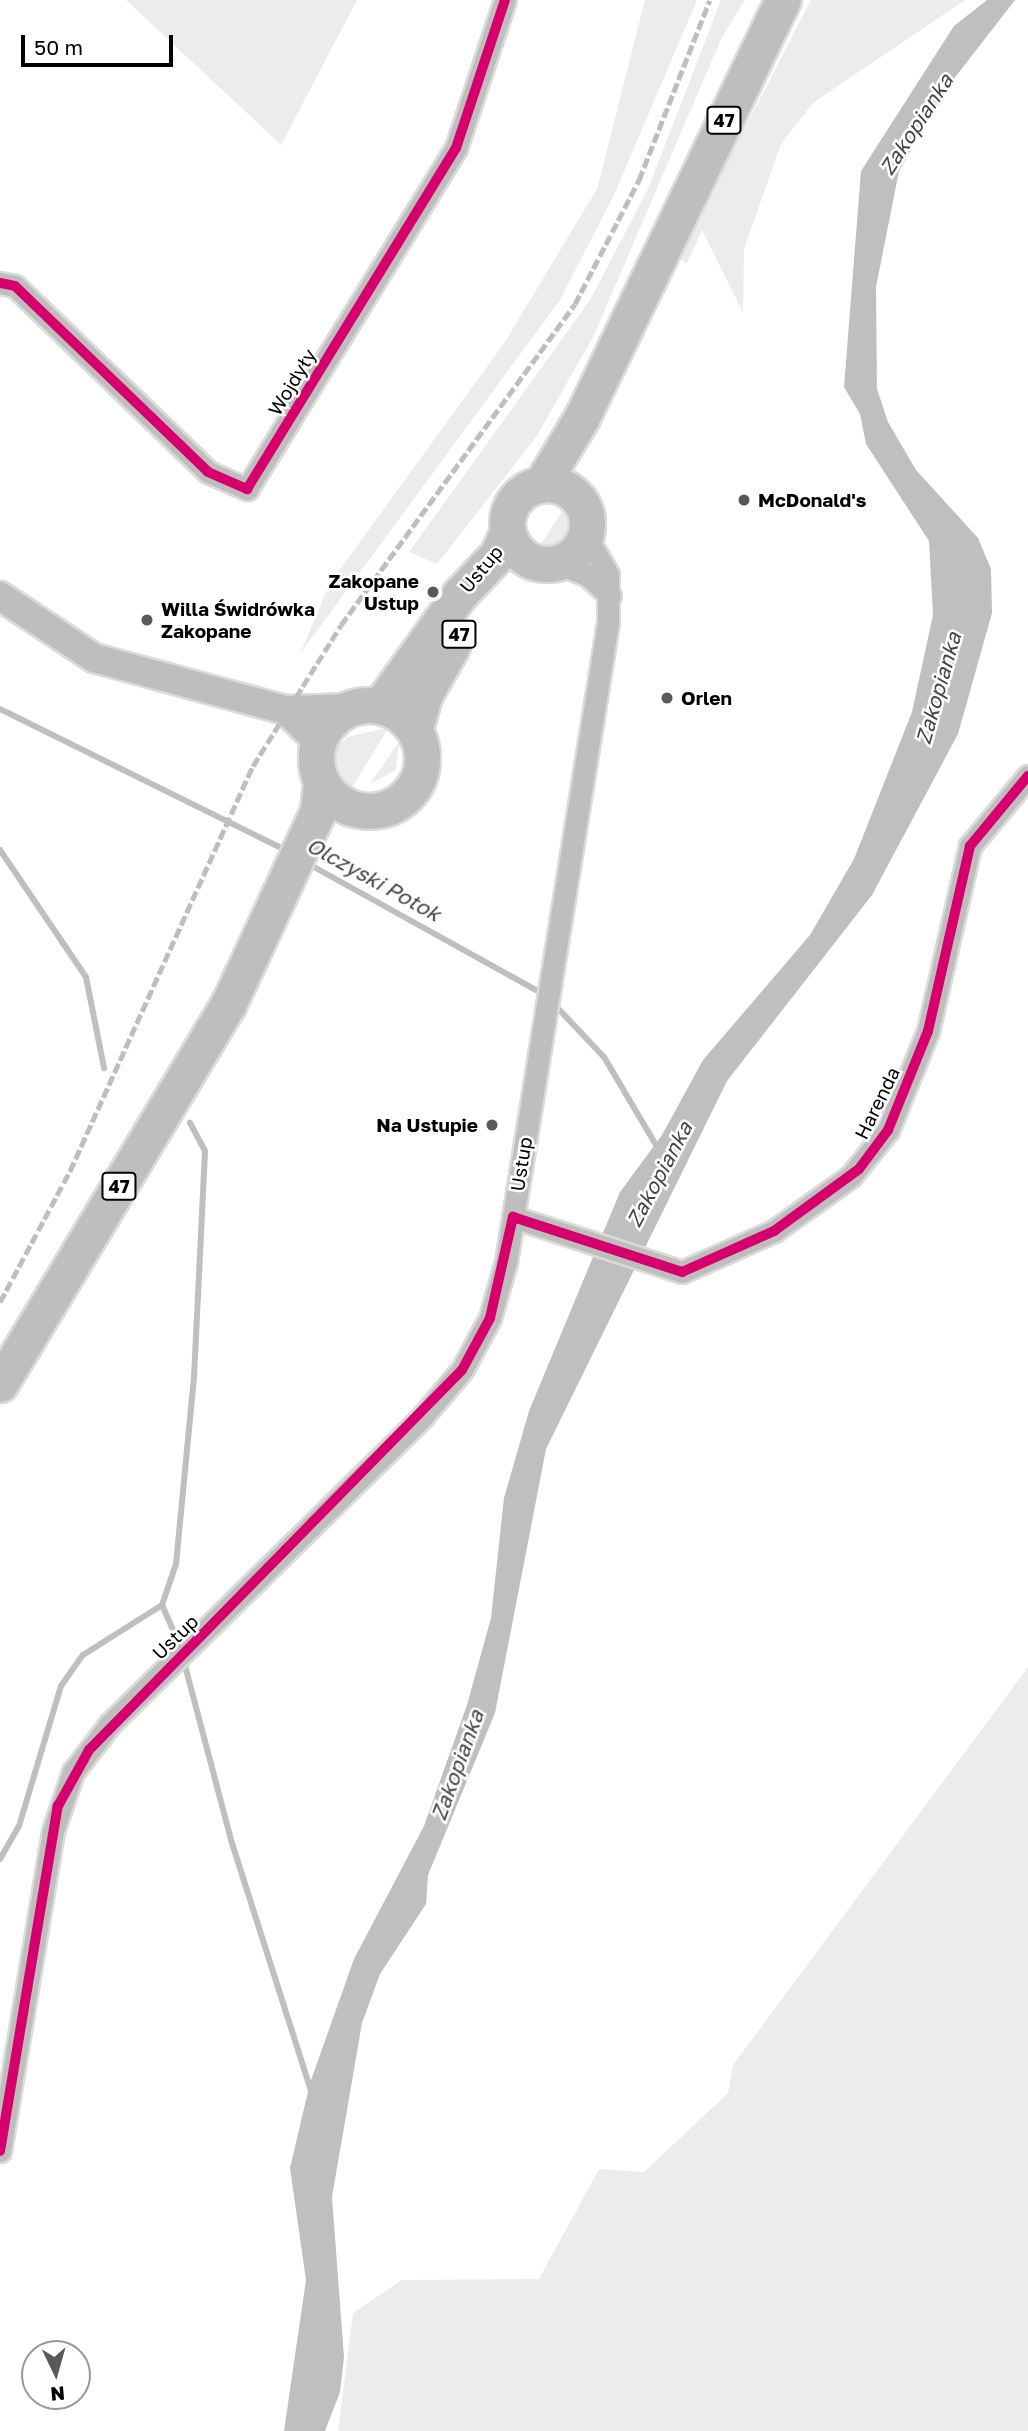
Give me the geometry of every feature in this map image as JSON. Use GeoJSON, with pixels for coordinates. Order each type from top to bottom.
{"type":"FeatureCollection","features":[{"type":"Feature","properties":{"kind":"main road","name":"47"},"geometry":{"type":"LineString","coordinates":[[507,533],[516,498],[541,485],[582,417],[783,0]]}},
{"type":"Feature","properties":{"kind":"main road","name":"47"},"geometry":{"type":"LineString","coordinates":[[544,562],[575,555],[586,536],[580,499],[582,417]]}},
{"type":"Feature","properties":{"kind":"main road"},"geometry":{"type":"LineString","coordinates":[[541,485],[580,499]]}},
{"type":"Feature","properties":{"kind":"main road"},"geometry":{"type":"LineString","coordinates":[[507,533],[544,562]]}},
{"type":"Feature","properties":{"kind":"main road","name":"Ustup"},"geometry":{"type":"LineString","coordinates":[[367,707],[460,594],[498,554],[507,533]]}},
{"type":"Feature","properties":{"kind":"main road","name":"Ustup"},"geometry":{"type":"LineString","coordinates":[[415,728],[433,676],[480,600],[544,562]]}},
{"type":"Feature","properties":{"kind":"main road","name":"47"},"geometry":{"type":"LineString","coordinates":[[0,1384],[234,993],[303,862],[318,811],[321,784],[318,742],[332,721],[367,707]]}},
{"type":"Feature","properties":{"kind":"main road"},"geometry":{"type":"LineString","coordinates":[[367,707],[415,728]]}},
{"type":"Feature","properties":{"kind":"main road","name":"47"},"geometry":{"type":"LineString","coordinates":[[303,862],[343,821],[368,809],[395,802],[414,785],[422,758],[415,728]]}},
{"type":"Feature","properties":{"kind":"main road"},"geometry":{"type":"LineString","coordinates":[[321,784],[341,803],[368,809]]}},
{"type":"Feature","properties":{"kind":"street","name":"Wojdyły"},"geometry":{"type":"LineString","coordinates":[[0,283],[15,286],[208,472],[247,489],[456,148],[505,0]]}},
{"type":"Feature","properties":{"kind":"street","name":"Ustup"},"geometry":{"type":"LineString","coordinates":[[0,2151],[65,1786],[110,1724],[462,1370],[490,1318],[513,1217],[610,596],[608,574],[586,536]]}},
{"type":"Feature","properties":{"kind":"street"},"geometry":{"type":"LineString","coordinates":[[544,562],[599,583],[610,596]]}},
{"type":"Feature","properties":{"kind":"street"},"geometry":{"type":"LineString","coordinates":[[0,596],[105,662],[286,710],[367,707]]}},
{"type":"Feature","properties":{"kind":"street"},"geometry":{"type":"LineString","coordinates":[[286,710],[318,742]]}},
{"type":"Feature","properties":{"kind":"street","name":"Harenda"},"geometry":{"type":"LineString","coordinates":[[513,1217],[663,1269],[688,1270],[774,1231],[844,1183],[878,1147],[928,1031],[970,846],[1028,776]]}},
{"type":"Feature","properties":{"kind":"shaded area"},"geometry":{"type":"Polygon","coordinates":[[[126,0],[357,0],[281,145],[126,0]]]}},
{"type":"Feature","properties":{"kind":"shaded area"},"geometry":{"type":"Polygon","coordinates":[[[645,0],[697,0],[614,195],[560,300],[300,654],[330,583],[505,342],[597,189],[645,0]]]}},
{"type":"Feature","properties":{"kind":"shaded area"},"geometry":{"type":"Polygon","coordinates":[[[721,0],[745,0],[722,37],[594,335],[537,436],[437,564],[409,552],[590,300],[648,189],[721,0]]]}},
{"type":"Feature","properties":{"kind":"shaded area"},"geometry":{"type":"Polygon","coordinates":[[[811,0],[965,0],[813,103],[781,144],[744,249],[743,313],[702,230],[687,264],[678,257],[811,0]]]}},
{"type":"Feature","properties":{"kind":"shaded area"},"geometry":{"type":"Polygon","coordinates":[[[566,505],[571,536],[563,545],[539,547],[566,505]]]}},
{"type":"Feature","properties":{"kind":"shaded area"},"geometry":{"type":"Polygon","coordinates":[[[389,727],[353,786],[343,791],[330,769],[335,747],[348,737],[389,727]]]}},
{"type":"Feature","properties":{"kind":"shaded area"},"geometry":{"type":"Polygon","coordinates":[[[399,742],[396,770],[370,784],[399,742]]]}},
{"type":"Feature","properties":{"kind":"shaded area"},"geometry":{"type":"Polygon","coordinates":[[[1028,1667],[1028,2431],[338,2431],[353,2313],[402,2280],[539,2279],[599,2169],[644,2172],[728,2093],[733,2065],[1028,1667]]]}},
{"type":"Feature","properties":{"kind":"water","name":"Zakopianka"},"geometry":{"type":"Polygon","coordinates":[[[987,0],[1015,0],[953,80],[899,171],[876,287],[877,389],[888,422],[916,470],[978,538],[991,569],[992,613],[958,734],[872,895],[727,1081],[546,1449],[495,1713],[428,1875],[426,1904],[380,1974],[362,2023],[332,2197],[344,2357],[340,2392],[325,2431],[284,2431],[306,2280],[290,2168],[310,2083],[354,1959],[424,1826],[467,1705],[491,1618],[504,1498],[529,1411],[620,1192],[662,1135],[703,1060],[810,935],[854,859],[912,712],[933,615],[929,541],[866,444],[860,414],[844,387],[861,171],[954,26],[987,0]]]}},
{"type":"Feature","properties":{"kind":"waterway","name":"Olczyski Potok"},"geometry":{"type":"LineString","coordinates":[[0,709],[287,851]]}},
{"type":"Feature","properties":{"kind":"waterway"},"geometry":{"type":"LineString","coordinates":[[0,850],[86,977],[104,1068]]}},
{"type":"Feature","properties":{"kind":"waterway","name":"Olczyski Potok"},"geometry":{"type":"LineString","coordinates":[[305,862],[543,994]]}},
{"type":"Feature","properties":{"kind":"waterway","name":"Olczyski Potok"},"geometry":{"type":"LineString","coordinates":[[551,1001],[604,1057],[659,1150]]}},
{"type":"Feature","properties":{"kind":"waterway"},"geometry":{"type":"LineString","coordinates":[[181,1648],[162,1605],[176,1564],[194,1377],[205,1151],[190,1123]]}},
{"type":"Feature","properties":{"kind":"waterway"},"geometry":{"type":"LineString","coordinates":[[0,1859],[19,1826],[61,1686],[83,1655],[162,1605]]}},
{"type":"Feature","properties":{"kind":"waterway"},"geometry":{"type":"LineString","coordinates":[[183,1658],[231,1840],[311,2090]]}},
{"type":"Feature","properties":{"kind":"railway"},"geometry":{"type":"LineString","coordinates":[[0,1302],[70,1171],[253,766],[341,625],[575,304],[639,180],[710,0]]}},
{"type":"Feature","properties":{"kind":"cycle path"},"geometry":{"type":"LineString","coordinates":[[0,283],[15,286],[208,472],[247,489],[456,148],[505,0]]}},
{"type":"Feature","properties":{"kind":"cycle path"},"geometry":{"type":"LineString","coordinates":[[0,2151],[58,1806],[89,1750],[462,1370],[490,1318],[513,1217],[682,1272],[774,1231],[859,1169],[888,1130],[928,1031],[970,846],[1028,776]]}},
{"type":"Feature","properties":{"kind":"place","name":"McDonald's"},"geometry":{"type":"Point","coordinates":[744,500]}},
{"type":"Feature","properties":{"kind":"place","name":"Zakopane Ustup"},"geometry":{"type":"Point","coordinates":[433,592]}},
{"type":"Feature","properties":{"kind":"place","name":"Willa Świdrówka Zakopane"},"geometry":{"type":"Point","coordinates":[147,620]}},
{"type":"Feature","properties":{"kind":"place","name":"Orlen"},"geometry":{"type":"Point","coordinates":[667,698]}},
{"type":"Feature","properties":{"kind":"place","name":"Na Ustupie"},"geometry":{"type":"Point","coordinates":[492,1125]}}]}
